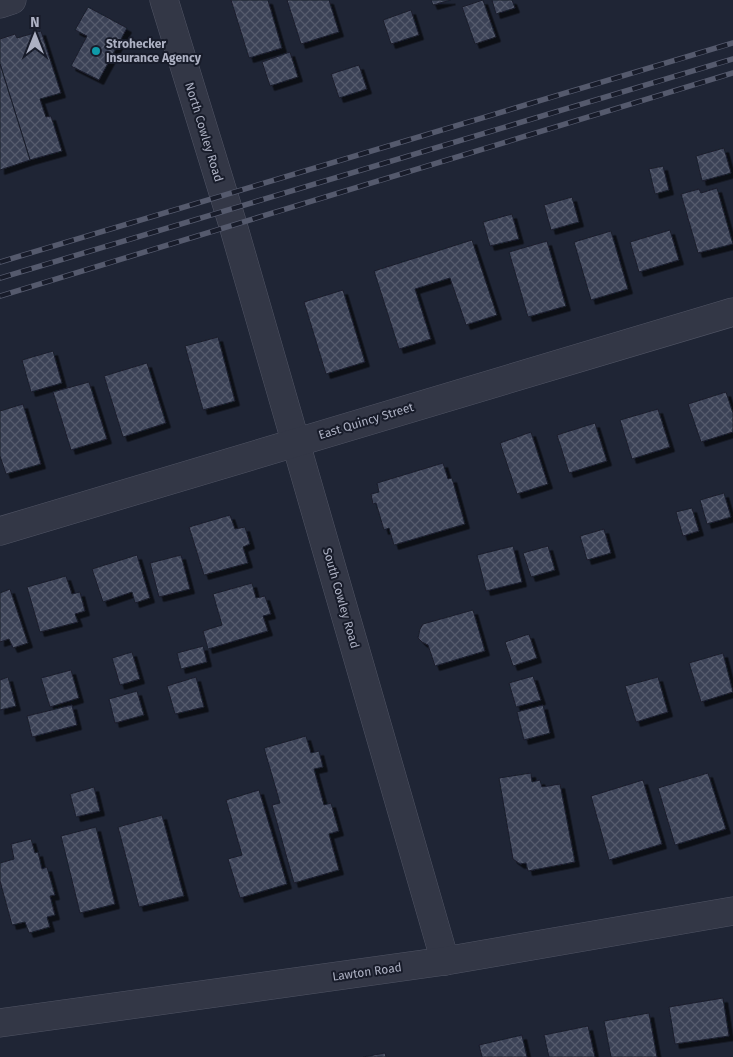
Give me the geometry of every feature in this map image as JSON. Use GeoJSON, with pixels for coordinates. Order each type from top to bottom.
{"type":"FeatureCollection","features":[{"type":"Feature","properties":{"kind":"street"},"geometry":{"type":"LineString","coordinates":[[0,4],[12,0]]}},
{"type":"Feature","properties":{"kind":"street","name":"North Cowley Road"},"geometry":{"type":"LineString","coordinates":[[164,0],[236,236]]}},
{"type":"Feature","properties":{"kind":"street","name":"South Cowley Road"},"geometry":{"type":"LineString","coordinates":[[236,236],[445,961]]}},
{"type":"Feature","properties":{"kind":"street","name":"East Quincy Street"},"geometry":{"type":"LineString","coordinates":[[0,531],[733,312]]}},
{"type":"Feature","properties":{"kind":"street","name":"Lawton Road"},"geometry":{"type":"LineString","coordinates":[[0,1023],[445,961],[733,910]]}},
{"type":"Feature","properties":{"kind":"building"},"geometry":{"type":"Polygon","coordinates":[[[231,0],[268,0],[282,48],[249,58],[231,0]]]}},
{"type":"Feature","properties":{"kind":"building"},"geometry":{"type":"Polygon","coordinates":[[[287,0],[329,0],[339,32],[301,44],[287,0]]]}},
{"type":"Feature","properties":{"kind":"building"},"geometry":{"type":"Polygon","coordinates":[[[431,0],[451,0],[433,5],[431,0]]]}},
{"type":"Feature","properties":{"kind":"building"},"geometry":{"type":"Polygon","coordinates":[[[483,0],[496,37],[475,44],[462,7],[483,0]]]}},
{"type":"Feature","properties":{"kind":"building"},"geometry":{"type":"Polygon","coordinates":[[[492,0],[512,0],[515,8],[496,14],[492,0]]]}},
{"type":"Feature","properties":{"kind":"building","name":"Strohecker Insurance Agency"},"geometry":{"type":"Polygon","coordinates":[[[88,7],[127,28],[99,80],[71,66],[87,36],[75,30],[88,7]]]}},
{"type":"Feature","properties":{"kind":"building"},"geometry":{"type":"Polygon","coordinates":[[[411,10],[419,35],[391,44],[383,20],[411,10]]]}},
{"type":"Feature","properties":{"kind":"building"},"geometry":{"type":"Polygon","coordinates":[[[41,31],[61,93],[40,99],[46,117],[51,116],[62,151],[30,160],[0,64],[0,39],[15,34],[17,38],[41,31]]]}},
{"type":"Feature","properties":{"kind":"building"},"geometry":{"type":"Polygon","coordinates":[[[290,52],[298,77],[270,86],[262,62],[290,52]]]}},
{"type":"Feature","properties":{"kind":"building"},"geometry":{"type":"Polygon","coordinates":[[[0,64],[30,160],[0,170],[0,64]]]}},
{"type":"Feature","properties":{"kind":"building"},"geometry":{"type":"Polygon","coordinates":[[[359,65],[367,89],[339,98],[331,74],[359,65]]]}},
{"type":"Feature","properties":{"kind":"building"},"geometry":{"type":"Polygon","coordinates":[[[724,148],[731,173],[702,181],[696,156],[724,148]]]}},
{"type":"Feature","properties":{"kind":"building"},"geometry":{"type":"Polygon","coordinates":[[[663,166],[669,190],[655,194],[649,169],[663,166]]]}},
{"type":"Feature","properties":{"kind":"building"},"geometry":{"type":"Polygon","coordinates":[[[717,188],[733,244],[698,253],[681,194],[699,189],[701,193],[717,188]]]}},
{"type":"Feature","properties":{"kind":"building"},"geometry":{"type":"Polygon","coordinates":[[[572,197],[579,222],[551,230],[544,205],[572,197]]]}},
{"type":"Feature","properties":{"kind":"building"},"geometry":{"type":"Polygon","coordinates":[[[512,214],[519,239],[490,246],[483,222],[512,214]]]}},
{"type":"Feature","properties":{"kind":"building"},"geometry":{"type":"Polygon","coordinates":[[[670,230],[679,260],[639,272],[630,242],[670,230]]]}},
{"type":"Feature","properties":{"kind":"building"},"geometry":{"type":"Polygon","coordinates":[[[611,231],[628,289],[591,300],[574,242],[611,231]]]}},
{"type":"Feature","properties":{"kind":"building"},"geometry":{"type":"Polygon","coordinates":[[[472,240],[497,315],[466,325],[450,278],[415,289],[431,339],[399,349],[374,271],[472,240]]]}},
{"type":"Feature","properties":{"kind":"building"},"geometry":{"type":"Polygon","coordinates":[[[547,241],[566,306],[528,317],[509,252],[547,241]]]}},
{"type":"Feature","properties":{"kind":"building"},"geometry":{"type":"Polygon","coordinates":[[[343,290],[365,362],[326,374],[304,302],[343,290]]]}},
{"type":"Feature","properties":{"kind":"building"},"geometry":{"type":"Polygon","coordinates":[[[218,337],[235,401],[203,410],[185,346],[218,337]]]}},
{"type":"Feature","properties":{"kind":"building"},"geometry":{"type":"Polygon","coordinates":[[[53,351],[62,383],[31,392],[22,360],[53,351]]]}},
{"type":"Feature","properties":{"kind":"building"},"geometry":{"type":"Polygon","coordinates":[[[147,363],[166,423],[123,437],[104,376],[147,363]]]}},
{"type":"Feature","properties":{"kind":"building"},"geometry":{"type":"Polygon","coordinates":[[[89,382],[107,439],[71,450],[53,392],[89,382]]]}},
{"type":"Feature","properties":{"kind":"building"},"geometry":{"type":"Polygon","coordinates":[[[726,392],[733,413],[733,432],[701,442],[688,404],[726,392]]]}},
{"type":"Feature","properties":{"kind":"building"},"geometry":{"type":"Polygon","coordinates":[[[23,404],[41,464],[6,474],[0,456],[0,411],[23,404]]]}},
{"type":"Feature","properties":{"kind":"building"},"geometry":{"type":"Polygon","coordinates":[[[658,409],[670,447],[632,459],[620,420],[658,409]]]}},
{"type":"Feature","properties":{"kind":"building"},"geometry":{"type":"Polygon","coordinates":[[[595,423],[607,461],[569,473],[557,435],[595,423]]]}},
{"type":"Feature","properties":{"kind":"building"},"geometry":{"type":"Polygon","coordinates":[[[531,432],[548,484],[517,494],[500,443],[531,432]]]}},
{"type":"Feature","properties":{"kind":"building"},"geometry":{"type":"Polygon","coordinates":[[[443,463],[448,479],[452,478],[465,524],[394,545],[389,528],[384,530],[376,503],[373,504],[371,494],[379,492],[377,483],[443,463]]]}},
{"type":"Feature","properties":{"kind":"building"},"geometry":{"type":"Polygon","coordinates":[[[724,493],[731,517],[707,524],[700,500],[724,493]]]}},
{"type":"Feature","properties":{"kind":"building"},"geometry":{"type":"Polygon","coordinates":[[[692,508],[699,531],[683,536],[676,512],[692,508]]]}},
{"type":"Feature","properties":{"kind":"building"},"geometry":{"type":"Polygon","coordinates":[[[230,515],[235,529],[245,527],[250,544],[243,547],[248,563],[204,575],[189,527],[230,515]]]}},
{"type":"Feature","properties":{"kind":"building"},"geometry":{"type":"Polygon","coordinates":[[[604,529],[611,553],[587,560],[580,536],[604,529]]]}},
{"type":"Feature","properties":{"kind":"building"},"geometry":{"type":"Polygon","coordinates":[[[513,546],[522,582],[486,591],[477,555],[513,546]]]}},
{"type":"Feature","properties":{"kind":"building"},"geometry":{"type":"Polygon","coordinates":[[[548,546],[555,570],[531,577],[523,553],[548,546]]]}},
{"type":"Feature","properties":{"kind":"building"},"geometry":{"type":"Polygon","coordinates":[[[137,555],[150,598],[135,603],[132,592],[103,602],[92,569],[137,555]]]}},
{"type":"Feature","properties":{"kind":"building"},"geometry":{"type":"Polygon","coordinates":[[[181,555],[190,589],[159,597],[150,563],[181,555]]]}},
{"type":"Feature","properties":{"kind":"building"},"geometry":{"type":"Polygon","coordinates":[[[66,576],[72,594],[80,592],[85,611],[75,614],[78,622],[40,632],[27,587],[66,576]]]}},
{"type":"Feature","properties":{"kind":"building"},"geometry":{"type":"Polygon","coordinates":[[[252,583],[256,598],[265,596],[271,614],[263,616],[268,631],[208,649],[203,631],[222,625],[213,594],[252,583]]]}},
{"type":"Feature","properties":{"kind":"building"},"geometry":{"type":"Polygon","coordinates":[[[10,589],[28,643],[13,648],[9,639],[0,642],[0,593],[10,589]]]}},
{"type":"Feature","properties":{"kind":"building"},"geometry":{"type":"Polygon","coordinates":[[[473,610],[485,651],[435,666],[428,645],[418,638],[423,624],[473,610]]]}},
{"type":"Feature","properties":{"kind":"building"},"geometry":{"type":"Polygon","coordinates":[[[529,634],[537,658],[513,666],[505,642],[529,634]]]}},
{"type":"Feature","properties":{"kind":"building"},"geometry":{"type":"Polygon","coordinates":[[[203,646],[207,662],[181,669],[177,653],[203,646]]]}},
{"type":"Feature","properties":{"kind":"building"},"geometry":{"type":"Polygon","coordinates":[[[132,652],[140,679],[120,685],[112,658],[132,652]]]}},
{"type":"Feature","properties":{"kind":"building"},"geometry":{"type":"Polygon","coordinates":[[[723,653],[733,692],[701,702],[689,663],[723,653]]]}},
{"type":"Feature","properties":{"kind":"building"},"geometry":{"type":"Polygon","coordinates":[[[71,670],[79,698],[50,707],[41,678],[71,670]]]}},
{"type":"Feature","properties":{"kind":"building"},"geometry":{"type":"Polygon","coordinates":[[[533,676],[541,700],[516,707],[509,683],[533,676]]]}},
{"type":"Feature","properties":{"kind":"building"},"geometry":{"type":"Polygon","coordinates":[[[8,677],[16,706],[0,710],[0,680],[8,677]]]}},
{"type":"Feature","properties":{"kind":"building"},"geometry":{"type":"Polygon","coordinates":[[[196,677],[204,707],[175,714],[167,686],[196,677]]]}},
{"type":"Feature","properties":{"kind":"building"},"geometry":{"type":"Polygon","coordinates":[[[658,677],[668,712],[636,722],[625,686],[658,677]]]}},
{"type":"Feature","properties":{"kind":"building"},"geometry":{"type":"Polygon","coordinates":[[[137,691],[144,715],[115,723],[109,699],[137,691]]]}},
{"type":"Feature","properties":{"kind":"building"},"geometry":{"type":"Polygon","coordinates":[[[72,705],[77,725],[32,737],[27,716],[72,705]]]}},
{"type":"Feature","properties":{"kind":"building"},"geometry":{"type":"Polygon","coordinates":[[[543,705],[550,733],[524,740],[517,712],[543,705]]]}},
{"type":"Feature","properties":{"kind":"building"},"geometry":{"type":"Polygon","coordinates":[[[306,736],[311,753],[319,751],[323,767],[314,769],[324,805],[331,803],[339,831],[329,834],[339,870],[294,883],[272,805],[280,803],[264,748],[306,736]]]}},
{"type":"Feature","properties":{"kind":"building"},"geometry":{"type":"Polygon","coordinates":[[[531,773],[532,782],[540,780],[542,787],[560,784],[575,862],[528,871],[526,863],[520,864],[513,859],[499,778],[531,773]]]}},
{"type":"Feature","properties":{"kind":"building"},"geometry":{"type":"Polygon","coordinates":[[[708,773],[726,829],[675,845],[658,788],[708,773]]]}},
{"type":"Feature","properties":{"kind":"building"},"geometry":{"type":"Polygon","coordinates":[[[643,780],[662,844],[609,860],[591,796],[643,780]]]}},
{"type":"Feature","properties":{"kind":"building"},"geometry":{"type":"Polygon","coordinates":[[[94,787],[100,811],[76,817],[70,794],[94,787]]]}},
{"type":"Feature","properties":{"kind":"building"},"geometry":{"type":"Polygon","coordinates":[[[259,790],[287,884],[240,898],[228,859],[242,855],[226,800],[259,790]]]}},
{"type":"Feature","properties":{"kind":"building"},"geometry":{"type":"Polygon","coordinates":[[[162,815],[184,896],[139,907],[118,827],[162,815]]]}},
{"type":"Feature","properties":{"kind":"building"},"geometry":{"type":"Polygon","coordinates":[[[96,827],[115,904],[80,913],[61,836],[96,827]]]}},
{"type":"Feature","properties":{"kind":"building"},"geometry":{"type":"Polygon","coordinates":[[[31,839],[35,853],[38,852],[42,869],[47,867],[55,895],[50,896],[55,915],[47,917],[50,927],[29,933],[25,922],[12,925],[0,881],[0,863],[14,859],[11,844],[31,839]]]}},
{"type":"Feature","properties":{"kind":"building"},"geometry":{"type":"Polygon","coordinates":[[[723,998],[729,1036],[675,1044],[669,1007],[723,998]]]}},
{"type":"Feature","properties":{"kind":"building"},"geometry":{"type":"Polygon","coordinates":[[[649,1013],[657,1057],[611,1057],[604,1021],[649,1013]]]}},
{"type":"Feature","properties":{"kind":"building"},"geometry":{"type":"Polygon","coordinates":[[[588,1026],[595,1057],[549,1057],[544,1035],[588,1026]]]}},
{"type":"Feature","properties":{"kind":"building"},"geometry":{"type":"Polygon","coordinates":[[[522,1035],[527,1057],[482,1057],[479,1045],[522,1035]]]}},
{"type":"Feature","properties":{"kind":"building"},"geometry":{"type":"Polygon","coordinates":[[[385,1053],[386,1057],[363,1057],[385,1053]]]}},
{"type":"Feature","properties":{"kind":"railway"},"geometry":{"type":"LineString","coordinates":[[0,262],[733,43]]}},
{"type":"Feature","properties":{"kind":"railway"},"geometry":{"type":"LineString","coordinates":[[0,278],[733,59]]}},
{"type":"Feature","properties":{"kind":"railway"},"geometry":{"type":"LineString","coordinates":[[0,296],[733,73]]}},
{"type":"Feature","properties":{"kind":"place","name":"Strohecker Insurance Agency"},"geometry":{"type":"Point","coordinates":[96,51]}}]}
